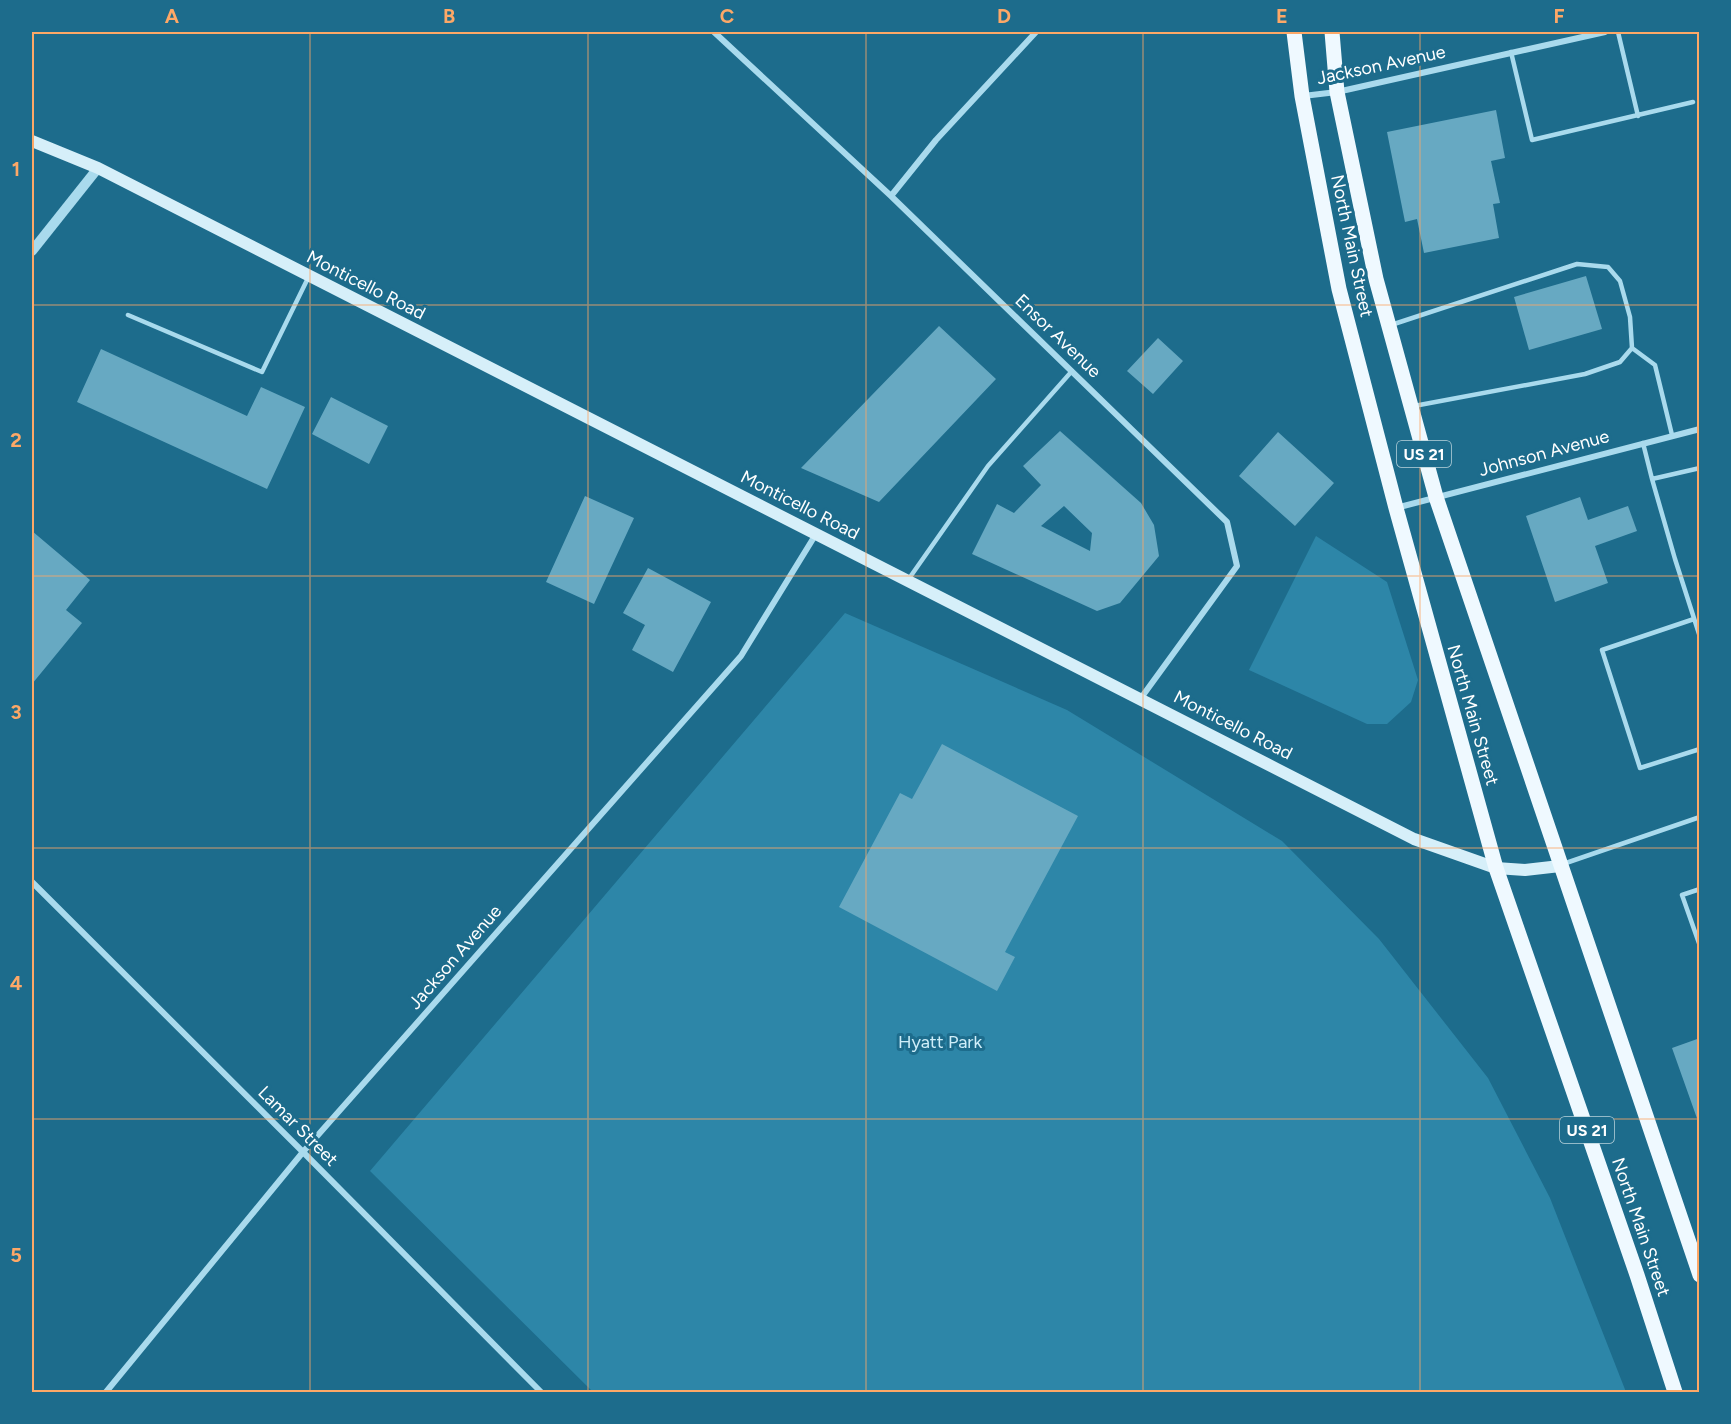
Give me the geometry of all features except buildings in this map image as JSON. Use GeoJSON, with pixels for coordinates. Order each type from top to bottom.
{"type":"FeatureCollection","features":[{"type":"Feature","properties":{"kind":"main road","name":"North Main Street"},"geometry":{"type":"LineString","coordinates":[[1294,32],[1302,96],[1339,289],[1395,508],[1496,868],[1676,1392]]}},
{"type":"Feature","properties":{"kind":"main road","name":"North Main Street"},"geometry":{"type":"LineString","coordinates":[[1332,32],[1337,92],[1376,279],[1436,497],[1700,1275]]}},
{"type":"Feature","properties":{"kind":"main road","name":"Monticello Road"},"geometry":{"type":"LineString","coordinates":[[32,141],[98,168],[1414,839],[1496,868],[1525,870],[1560,866]]}},
{"type":"Feature","properties":{"kind":"street","name":"Ensor Avenue"},"geometry":{"type":"LineString","coordinates":[[714,32],[891,196],[1227,522],[1237,566],[1141,698]]}},
{"type":"Feature","properties":{"kind":"street"},"geometry":{"type":"LineString","coordinates":[[891,196],[936,140],[1036,32]]}},
{"type":"Feature","properties":{"kind":"street","name":"Jackson Avenue"},"geometry":{"type":"LineString","coordinates":[[1302,96],[1337,92],[1605,32]]}},
{"type":"Feature","properties":{"kind":"street"},"geometry":{"type":"LineString","coordinates":[[32,251],[98,168]]}},
{"type":"Feature","properties":{"kind":"street","name":"Johnson Avenue"},"geometry":{"type":"LineString","coordinates":[[1395,508],[1700,429]]}},
{"type":"Feature","properties":{"kind":"street","name":"Jackson Avenue"},"geometry":{"type":"LineString","coordinates":[[106,1392],[303,1152],[741,656],[816,534]]}},
{"type":"Feature","properties":{"kind":"street","name":"Lamar Street"},"geometry":{"type":"LineString","coordinates":[[32,882],[541,1392]]}},
{"type":"Feature","properties":{"kind":"lane"},"geometry":{"type":"LineString","coordinates":[[1618,32],[1638,116]]}},
{"type":"Feature","properties":{"kind":"lane"},"geometry":{"type":"LineString","coordinates":[[1511,52],[1532,140],[1692,102]]}},
{"type":"Feature","properties":{"kind":"lane"},"geometry":{"type":"LineString","coordinates":[[1389,326],[1577,264],[1608,267],[1620,281],[1629,317],[1632,348],[1620,362],[1585,374],[1411,407]]}},
{"type":"Feature","properties":{"kind":"lane"},"geometry":{"type":"LineString","coordinates":[[128,315],[262,372],[309,276]]}},
{"type":"Feature","properties":{"kind":"lane"},"geometry":{"type":"LineString","coordinates":[[1632,348],[1655,364],[1672,435]]}},
{"type":"Feature","properties":{"kind":"lane"},"geometry":{"type":"LineString","coordinates":[[908,580],[988,466],[1072,371]]}},
{"type":"Feature","properties":{"kind":"lane"},"geometry":{"type":"LineString","coordinates":[[1643,443],[1700,637]]}},
{"type":"Feature","properties":{"kind":"lane"},"geometry":{"type":"LineString","coordinates":[[1652,479],[1700,468]]}},
{"type":"Feature","properties":{"kind":"lane"},"geometry":{"type":"LineString","coordinates":[[1694,619],[1602,650],[1640,768],[1700,749]]}},
{"type":"Feature","properties":{"kind":"lane"},"geometry":{"type":"LineString","coordinates":[[1560,866],[1700,817]]}},
{"type":"Feature","properties":{"kind":"lane"},"geometry":{"type":"LineString","coordinates":[[1700,889],[1682,895],[1700,946]]}},
{"type":"Feature","properties":{"kind":"green space"},"geometry":{"type":"Polygon","coordinates":[[[1316,536],[1387,582],[1418,680],[1411,702],[1387,724],[1367,724],[1249,670],[1316,536]]]}},
{"type":"Feature","properties":{"kind":"green space","name":"Hyatt Park"},"geometry":{"type":"Polygon","coordinates":[[[845,613],[1067,710],[1282,841],[1379,939],[1488,1078],[1550,1198],[1626,1392],[593,1392],[370,1171],[845,613]]]}}]}
